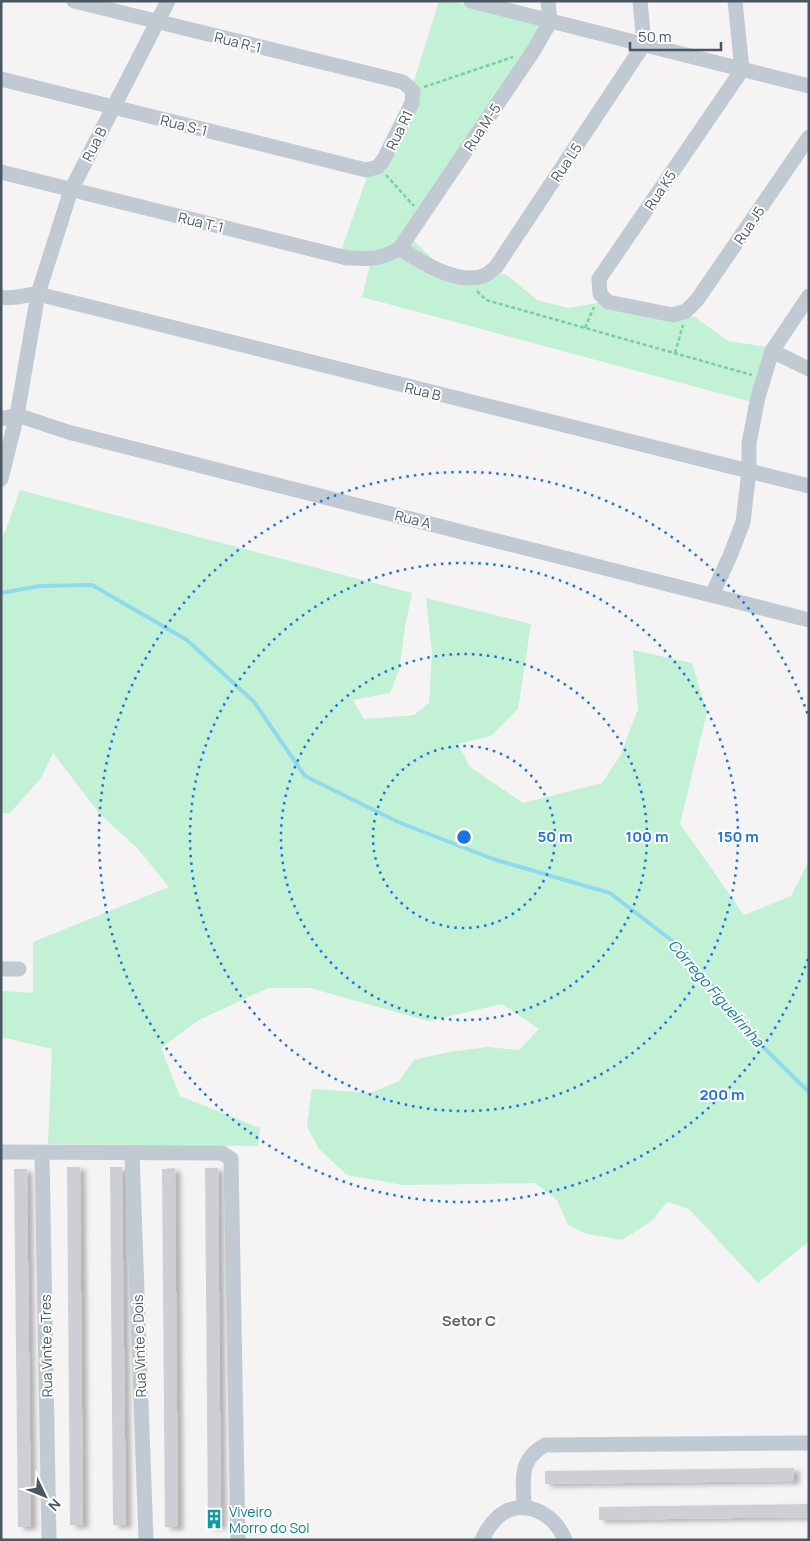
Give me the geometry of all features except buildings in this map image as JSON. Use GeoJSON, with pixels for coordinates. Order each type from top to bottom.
{"type":"FeatureCollection","features":[{"type":"Feature","properties":{"kind":"street","name":"Rua R-1"},"geometry":{"type":"LineString","coordinates":[[74,1],[408,86]]}},
{"type":"Feature","properties":{"kind":"street","name":"Rua B"},"geometry":{"type":"LineString","coordinates":[[1,479],[17,415],[38,294],[71,190],[168,1]]}},
{"type":"Feature","properties":{"kind":"street"},"geometry":{"type":"LineString","coordinates":[[471,1],[809,86]]}},
{"type":"Feature","properties":{"kind":"street"},"geometry":{"type":"LineString","coordinates":[[548,1],[550,22]]}},
{"type":"Feature","properties":{"kind":"street"},"geometry":{"type":"LineString","coordinates":[[640,1],[644,44]]}},
{"type":"Feature","properties":{"kind":"street"},"geometry":{"type":"LineString","coordinates":[[735,1],[742,70]]}},
{"type":"Feature","properties":{"kind":"street","name":"Rua M-5"},"geometry":{"type":"LineString","coordinates":[[400,248],[534,50],[550,22]]}},
{"type":"Feature","properties":{"kind":"street","name":"Rua L5"},"geometry":{"type":"LineString","coordinates":[[478,277],[496,267],[644,44]]}},
{"type":"Feature","properties":{"kind":"street","name":"Rua K5"},"geometry":{"type":"LineString","coordinates":[[600,294],[599,279],[742,70]]}},
{"type":"Feature","properties":{"kind":"street","name":"Rua S-1"},"geometry":{"type":"LineString","coordinates":[[1,79],[372,168]]}},
{"type":"Feature","properties":{"kind":"street","name":"Rua R1"},"geometry":{"type":"LineString","coordinates":[[372,168],[384,159],[412,103],[408,86]]}},
{"type":"Feature","properties":{"kind":"street","name":"Rua J5"},"geometry":{"type":"LineString","coordinates":[[686,311],[698,300],[809,137]]}},
{"type":"Feature","properties":{"kind":"street","name":"Rua T-1"},"geometry":{"type":"LineString","coordinates":[[1,172],[347,258],[373,259],[389,255],[400,248]]}},
{"type":"Feature","properties":{"kind":"street"},"geometry":{"type":"LineString","coordinates":[[400,248],[415,258],[455,277],[478,277]]}},
{"type":"Feature","properties":{"kind":"street","name":"Rua B"},"geometry":{"type":"LineString","coordinates":[[1,297],[9,299],[28,294],[38,294],[809,486]]}},
{"type":"Feature","properties":{"kind":"street"},"geometry":{"type":"LineString","coordinates":[[600,294],[608,302],[673,316],[686,311]]}},
{"type":"Feature","properties":{"kind":"street"},"geometry":{"type":"LineString","coordinates":[[712,595],[743,522],[749,471],[749,444],[758,397],[772,351],[809,296]]}},
{"type":"Feature","properties":{"kind":"street"},"geometry":{"type":"LineString","coordinates":[[772,351],[809,369]]}},
{"type":"Feature","properties":{"kind":"street"},"geometry":{"type":"LineString","coordinates":[[1,419],[17,415]]}},
{"type":"Feature","properties":{"kind":"street","name":"Rua A"},"geometry":{"type":"LineString","coordinates":[[17,415],[68,432],[809,620]]}},
{"type":"Feature","properties":{"kind":"street"},"geometry":{"type":"LineString","coordinates":[[1,969],[19,969]]}},
{"type":"Feature","properties":{"kind":"street"},"geometry":{"type":"LineString","coordinates":[[1,1152],[222,1153],[231,1159],[238,1540]]}},
{"type":"Feature","properties":{"kind":"street","name":"Rua Vinte e Tres"},"geometry":{"type":"LineString","coordinates":[[42,1153],[49,1540]]}},
{"type":"Feature","properties":{"kind":"street","name":"Rua Vinte e Dois"},"geometry":{"type":"LineString","coordinates":[[132,1153],[146,1540]]}},
{"type":"Feature","properties":{"kind":"street"},"geometry":{"type":"LineString","coordinates":[[524,1508],[524,1468],[533,1452],[545,1446],[809,1443]]}},
{"type":"Feature","properties":{"kind":"street"},"geometry":{"type":"LineString","coordinates":[[481,1540],[488,1527],[498,1516],[510,1510],[524,1508],[536,1510],[547,1515],[570,1539]]}},
{"type":"Feature","properties":{"kind":"path"},"geometry":{"type":"LineString","coordinates":[[408,86],[534,50]]}},
{"type":"Feature","properties":{"kind":"path"},"geometry":{"type":"LineString","coordinates":[[372,168],[422,215]]}},
{"type":"Feature","properties":{"kind":"path"},"geometry":{"type":"LineString","coordinates":[[478,277],[475,289],[486,300],[764,378]]}},
{"type":"Feature","properties":{"kind":"path"},"geometry":{"type":"LineString","coordinates":[[585,328],[600,294]]}},
{"type":"Feature","properties":{"kind":"path"},"geometry":{"type":"LineString","coordinates":[[675,353],[686,311]]}},
{"type":"Feature","properties":{"kind":"green space"},"geometry":{"type":"Polygon","coordinates":[[[439,1],[450,1],[544,24],[401,235],[415,242],[441,267],[507,275],[537,300],[568,308],[596,303],[695,317],[728,341],[768,347],[752,402],[362,297],[372,257],[341,251],[367,177],[413,84],[439,1]]]}},
{"type":"Feature","properties":{"kind":"green space"},"geometry":{"type":"Polygon","coordinates":[[[20,490],[412,593],[399,670],[390,693],[353,700],[364,719],[414,715],[429,703],[432,653],[426,598],[531,624],[518,709],[491,736],[458,744],[470,767],[523,803],[602,783],[620,756],[638,709],[633,650],[692,663],[707,712],[680,824],[744,915],[791,896],[807,865],[809,846],[809,1241],[758,1283],[689,1209],[667,1202],[652,1221],[622,1240],[587,1234],[568,1225],[557,1200],[535,1183],[403,1185],[347,1175],[319,1149],[307,1127],[312,1089],[370,1093],[399,1081],[414,1060],[449,1052],[488,1047],[519,1050],[539,1029],[502,1004],[428,1021],[310,988],[268,988],[199,1020],[161,1048],[180,1096],[260,1128],[258,1146],[48,1144],[52,1049],[1,1037],[1,991],[33,993],[33,942],[169,887],[138,849],[99,813],[53,753],[41,778],[10,813],[1,813],[1,537],[5,532],[20,490]]]}},
{"type":"Feature","properties":{"kind":"waterway","name":"Córrego Figueirinha"},"geometry":{"type":"LineString","coordinates":[[1,593],[40,586],[92,585],[187,640],[254,702],[305,776],[398,822],[493,859],[610,893],[679,946],[755,1039],[809,1092]]}},
{"type":"Feature","properties":{"kind":"place","name":"Viveiro Morro do Sol"},"geometry":{"type":"Point","coordinates":[214,1519]}},
{"type":"Feature","properties":{"kind":"district","name":"Setor C"},"geometry":{"type":"Point","coordinates":[469,1320]}}]}
